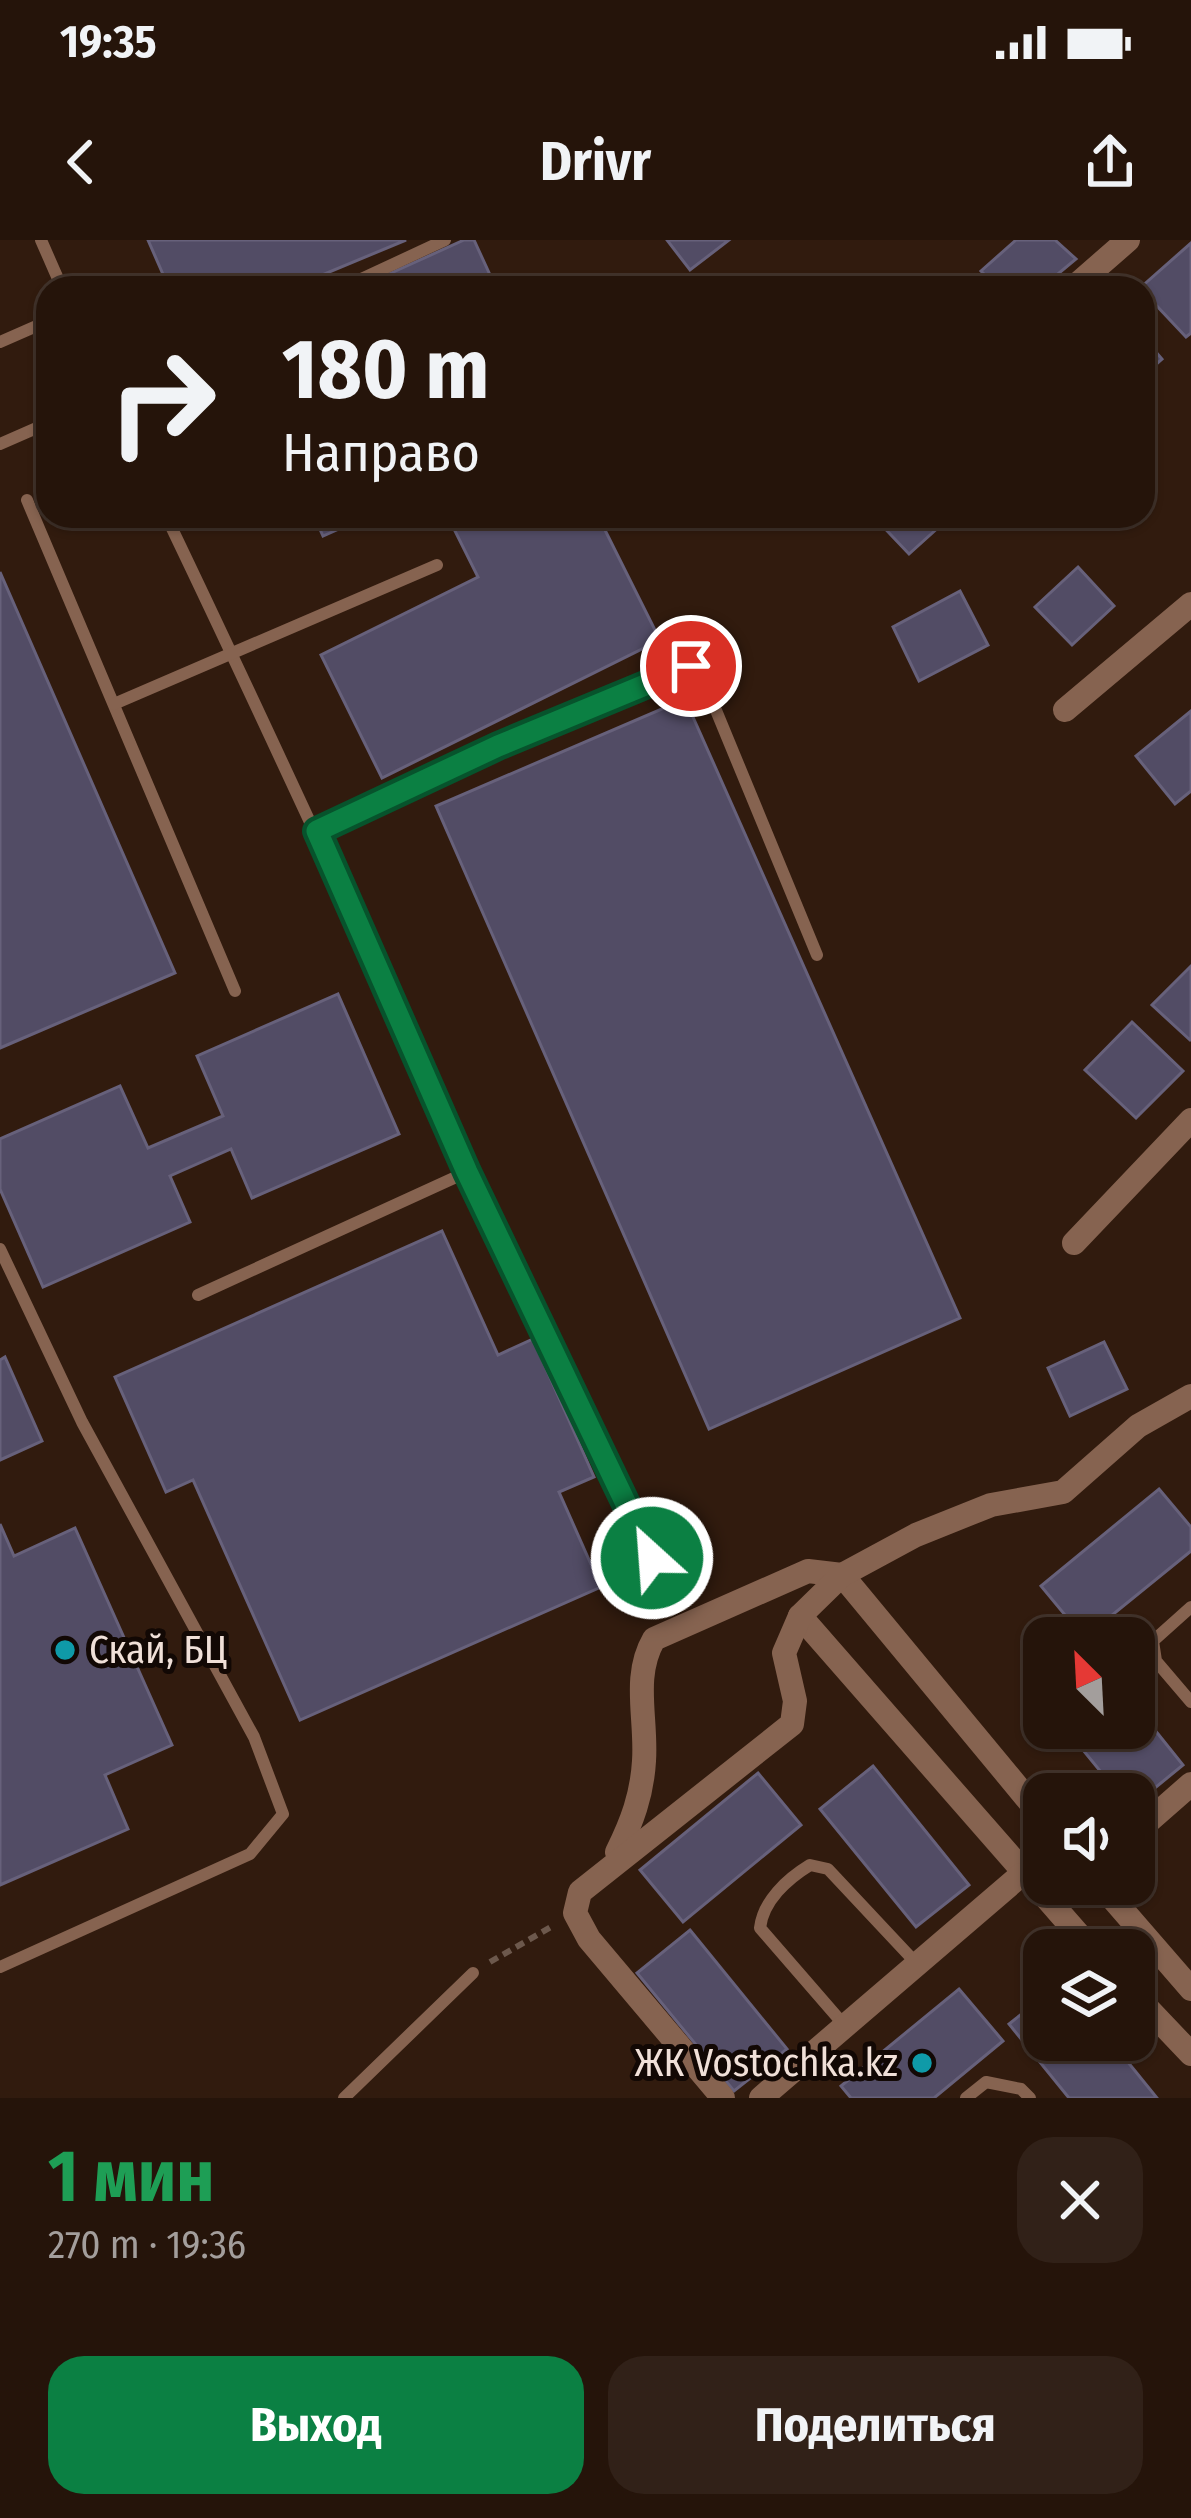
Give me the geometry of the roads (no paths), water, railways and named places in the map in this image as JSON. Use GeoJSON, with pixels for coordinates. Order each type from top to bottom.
{"type":"FeatureCollection","features":[{"type":"Feature","properties":{"kind":"street"},"geometry":{"type":"LineString","coordinates":[[1087,276],[1128,240]]}},
{"type":"Feature","properties":{"kind":"street"},"geometry":{"type":"LineString","coordinates":[[1065,710],[1191,604]]}},
{"type":"Feature","properties":{"kind":"street"},"geometry":{"type":"LineString","coordinates":[[1074,1243],[1191,1120]]}},
{"type":"Feature","properties":{"kind":"street"},"geometry":{"type":"LineString","coordinates":[[723,2098],[589,1939],[575,1913],[580,1892],[792,1724],[794,1701],[784,1653],[800,1616],[842,1575],[916,1535],[991,1505],[1063,1492],[1138,1426],[1191,1396]]}},
{"type":"Feature","properties":{"kind":"street"},"geometry":{"type":"LineString","coordinates":[[611,1863],[640,1796],[645,1756],[641,1661],[654,1639],[808,1571],[842,1575],[1023,1794]]}},
{"type":"Feature","properties":{"kind":"street"},"geometry":{"type":"LineString","coordinates":[[800,1616],[1072,1929]]}},
{"type":"Feature","properties":{"kind":"street"},"geometry":{"type":"LineString","coordinates":[[1155,1816],[1191,1784]]}},
{"type":"Feature","properties":{"kind":"street"},"geometry":{"type":"LineString","coordinates":[[761,2098],[1021,1875]]}},
{"type":"Feature","properties":{"kind":"street"},"geometry":{"type":"LineString","coordinates":[[1118,1905],[1191,1989]]}},
{"type":"Feature","properties":{"kind":"street"},"geometry":{"type":"LineString","coordinates":[[1155,2016],[1191,2054]]}},
{"type":"Feature","properties":{"kind":"lane"},"geometry":{"type":"LineString","coordinates":[[41,240],[57,276]]}},
{"type":"Feature","properties":{"kind":"lane"},"geometry":{"type":"LineString","coordinates":[[368,276],[445,240]]}},
{"type":"Feature","properties":{"kind":"lane"},"geometry":{"type":"LineString","coordinates":[[0,342],[36,326]]}},
{"type":"Feature","properties":{"kind":"lane"},"geometry":{"type":"LineString","coordinates":[[0,444],[36,428]]}},
{"type":"Feature","properties":{"kind":"lane"},"geometry":{"type":"LineString","coordinates":[[27,500],[36,521]]}},
{"type":"Feature","properties":{"kind":"lane"},"geometry":{"type":"LineString","coordinates":[[39,528],[235,991]]}},
{"type":"Feature","properties":{"kind":"lane"},"geometry":{"type":"LineString","coordinates":[[172,528],[317,831],[467,1172],[652,1558]]}},
{"type":"Feature","properties":{"kind":"lane"},"geometry":{"type":"LineString","coordinates":[[114,704],[437,565]]}},
{"type":"Feature","properties":{"kind":"lane"},"geometry":{"type":"LineString","coordinates":[[317,831],[498,746],[691,666],[713,703],[817,955]]}},
{"type":"Feature","properties":{"kind":"lane"},"geometry":{"type":"LineString","coordinates":[[198,1295],[467,1172]]}},
{"type":"Feature","properties":{"kind":"lane"},"geometry":{"type":"LineString","coordinates":[[0,1249],[82,1422],[254,1737],[283,1814],[250,1854],[0,1966]]}},
{"type":"Feature","properties":{"kind":"lane"},"geometry":{"type":"LineString","coordinates":[[1191,1607],[1154,1641],[1156,1661],[1191,1702]]}},
{"type":"Feature","properties":{"kind":"lane"},"geometry":{"type":"LineString","coordinates":[[845,2026],[760,1928],[762,1910],[798,1873],[810,1865],[828,1869],[917,1964]]}},
{"type":"Feature","properties":{"kind":"lane"},"geometry":{"type":"LineString","coordinates":[[344,2098],[472,1972]]}},
{"type":"Feature","properties":{"kind":"lane"},"geometry":{"type":"LineString","coordinates":[[966,2098],[986,2082],[1021,2089],[1030,2098]]}},
{"type":"Feature","properties":{"kind":"place","name":"Скай, БЦ"},"geometry":{"type":"Point","coordinates":[65,1650]}},
{"type":"Feature","properties":{"kind":"place","name":"ЖК Vostochka.kz"},"geometry":{"type":"Point","coordinates":[922,2063]}}]}
